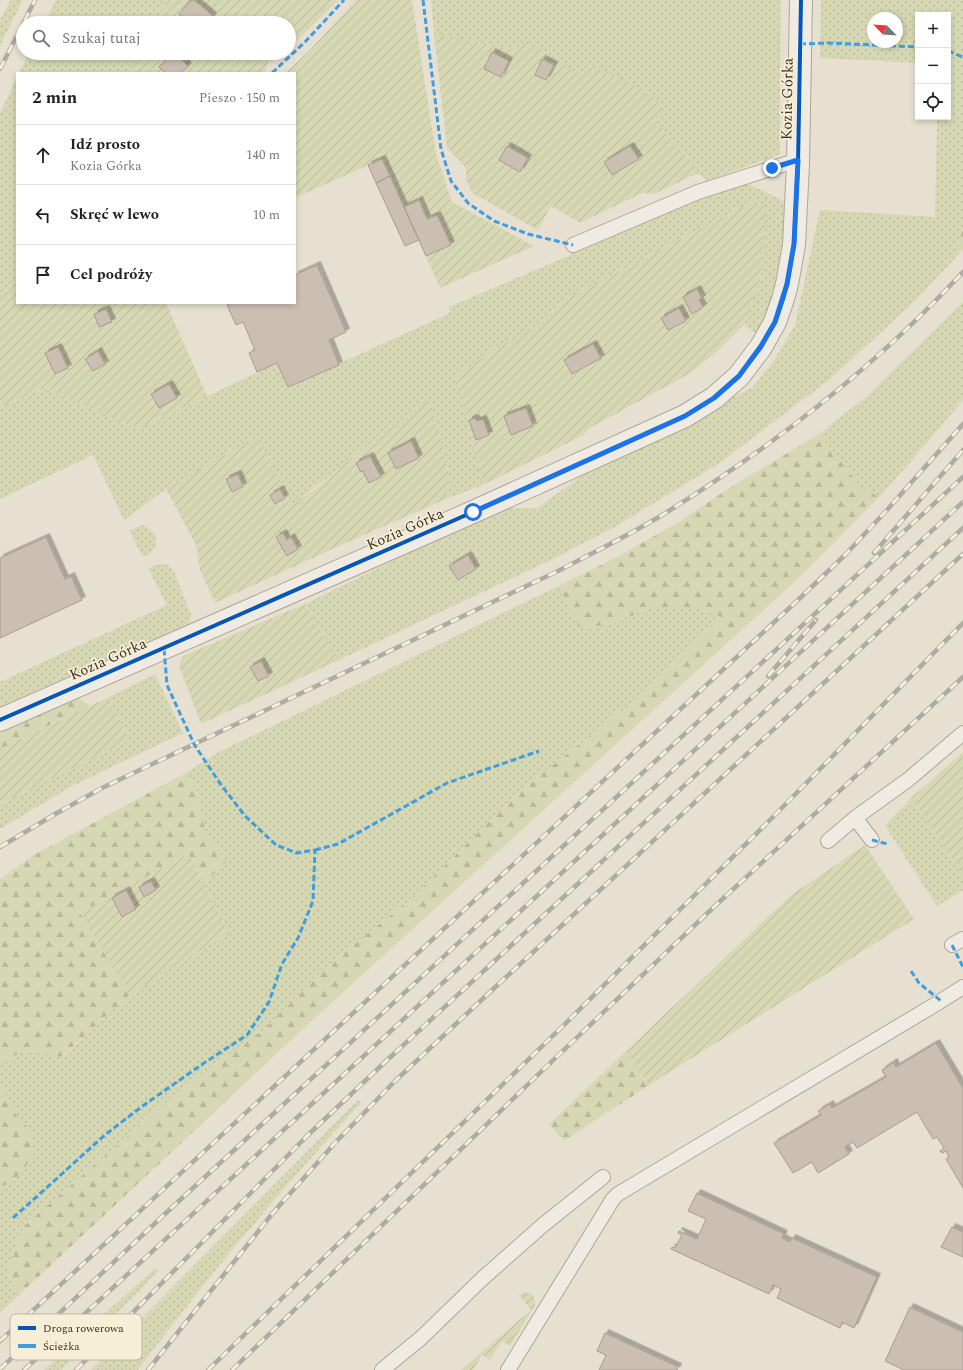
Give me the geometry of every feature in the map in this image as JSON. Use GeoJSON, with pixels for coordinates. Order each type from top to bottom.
{"type":"FeatureCollection","features":[{"type":"Feature","properties":{"kind":"street","name":"Kozia Górka"},"geometry":{"type":"LineString","coordinates":[[0,720],[487,506],[685,416],[714,398],[739,376],[761,346],[775,322],[787,284],[794,244],[798,160],[801,0]]}},
{"type":"Feature","properties":{"kind":"lane"},"geometry":{"type":"LineString","coordinates":[[573,245],[698,192],[798,160]]}},
{"type":"Feature","properties":{"kind":"lane"},"geometry":{"type":"LineString","coordinates":[[828,842],[855,818],[909,780],[963,733]]}},
{"type":"Feature","properties":{"kind":"lane"},"geometry":{"type":"LineString","coordinates":[[855,818],[872,840]]}},
{"type":"Feature","properties":{"kind":"lane"},"geometry":{"type":"LineString","coordinates":[[508,1370],[613,1199],[618,1194],[963,987]]}},
{"type":"Feature","properties":{"kind":"lane"},"geometry":{"type":"LineString","coordinates":[[382,1370],[421,1338],[483,1278],[543,1225],[603,1177]]}},
{"type":"Feature","properties":{"kind":"green space"},"geometry":{"type":"Polygon","coordinates":[[[11,0],[23,0],[0,46],[0,20],[11,0]]]}},
{"type":"Feature","properties":{"kind":"green space"},"geometry":{"type":"Polygon","coordinates":[[[56,0],[160,0],[166,3],[160,16],[48,16],[56,0]]]}},
{"type":"Feature","properties":{"kind":"green space"},"geometry":{"type":"Polygon","coordinates":[[[160,0],[339,0],[296,41],[296,16],[160,16],[166,3],[160,0]]]}},
{"type":"Feature","properties":{"kind":"green space"},"geometry":{"type":"Polygon","coordinates":[[[356,0],[412,0],[436,154],[452,202],[534,246],[440,288],[382,159],[296,198],[296,72],[286,72],[307,53],[356,0]]]}},
{"type":"Feature","properties":{"kind":"green space"},"geometry":{"type":"Polygon","coordinates":[[[431,0],[781,0],[780,154],[707,181],[698,173],[691,161],[658,124],[526,41],[515,49],[434,34],[431,0]]]}},
{"type":"Feature","properties":{"kind":"green space"},"geometry":{"type":"Polygon","coordinates":[[[821,0],[963,0],[963,227],[957,250],[957,256],[915,301],[829,380],[718,464],[613,528],[551,560],[339,660],[305,604],[501,508],[537,508],[583,475],[658,438],[753,387],[775,359],[795,325],[820,210],[935,217],[937,120],[951,120],[951,12],[915,12],[915,63],[820,59],[821,0]]]}},
{"type":"Feature","properties":{"kind":"green space"},"geometry":{"type":"Polygon","coordinates":[[[434,34],[515,49],[526,40],[578,73],[595,67],[638,87],[663,105],[658,124],[691,161],[698,173],[654,194],[642,193],[580,223],[551,206],[538,230],[472,193],[466,179],[466,168],[447,148],[434,34]]]}},
{"type":"Feature","properties":{"kind":"green space"},"geometry":{"type":"Polygon","coordinates":[[[26,60],[136,60],[130,72],[20,72],[26,60]]]}},
{"type":"Feature","properties":{"kind":"green space"},"geometry":{"type":"Polygon","coordinates":[[[136,60],[270,60],[268,62],[265,72],[130,72],[136,60]]]}},
{"type":"Feature","properties":{"kind":"green space"},"geometry":{"type":"Polygon","coordinates":[[[16,79],[16,282],[0,293],[0,113],[16,79]]]}},
{"type":"Feature","properties":{"kind":"green space"},"geometry":{"type":"Polygon","coordinates":[[[746,183],[784,201],[785,212],[785,236],[781,273],[773,300],[756,334],[744,325],[762,274],[754,201],[571,296],[529,331],[493,351],[456,377],[483,485],[446,499],[450,481],[442,442],[429,400],[293,504],[280,480],[166,489],[124,520],[93,455],[0,499],[0,407],[44,388],[138,429],[277,363],[288,387],[450,313],[449,307],[559,260],[626,229],[746,183]]]}},
{"type":"Feature","properties":{"kind":"green space"},"geometry":{"type":"Polygon","coordinates":[[[754,201],[766,207],[762,274],[744,325],[713,355],[689,374],[588,429],[584,435],[483,485],[455,377],[493,350],[529,331],[571,296],[754,201]]]}},
{"type":"Feature","properties":{"kind":"green space"},"geometry":{"type":"Polygon","coordinates":[[[963,227],[963,250],[957,256],[957,250],[963,227]]]}},
{"type":"Feature","properties":{"kind":"green space"},"geometry":{"type":"Polygon","coordinates":[[[16,282],[16,304],[166,304],[207,396],[138,429],[44,388],[0,407],[0,293],[16,282]]]}},
{"type":"Feature","properties":{"kind":"green space"},"geometry":{"type":"Polygon","coordinates":[[[963,302],[963,400],[879,497],[861,487],[819,434],[867,396],[963,302]]]}},
{"type":"Feature","properties":{"kind":"green space"},"geometry":{"type":"Polygon","coordinates":[[[429,400],[442,442],[450,482],[446,499],[215,603],[200,570],[196,545],[166,489],[258,436],[293,504],[314,490],[369,444],[429,400]]]}},
{"type":"Feature","properties":{"kind":"green space"},"geometry":{"type":"Polygon","coordinates":[[[819,434],[861,487],[879,497],[801,576],[306,1026],[18,1296],[7,1269],[24,1226],[175,1095],[264,1029],[325,968],[410,900],[518,793],[629,705],[721,617],[697,607],[655,607],[609,624],[580,629],[558,586],[619,556],[677,523],[731,487],[819,434]]]}},
{"type":"Feature","properties":{"kind":"green space"},"geometry":{"type":"Polygon","coordinates":[[[142,525],[152,531],[156,540],[156,545],[153,549],[149,554],[143,557],[129,531],[142,525]]]}},
{"type":"Feature","properties":{"kind":"green space"},"geometry":{"type":"Polygon","coordinates":[[[160,564],[168,565],[174,571],[191,615],[189,624],[0,707],[0,682],[167,605],[148,568],[160,564]]]}},
{"type":"Feature","properties":{"kind":"green space"},"geometry":{"type":"Polygon","coordinates":[[[558,586],[580,629],[609,624],[655,607],[697,607],[721,617],[629,705],[518,793],[410,900],[325,968],[264,1029],[175,1095],[24,1226],[7,1269],[18,1296],[0,1313],[0,1187],[15,1181],[29,1129],[17,1116],[0,1084],[0,1075],[4,1063],[18,1053],[38,1051],[62,1057],[130,995],[229,932],[204,884],[226,862],[205,830],[199,800],[189,771],[217,753],[558,586]]]}},
{"type":"Feature","properties":{"kind":"green space"},"geometry":{"type":"Polygon","coordinates":[[[305,604],[339,660],[201,724],[179,666],[183,656],[305,604]]]}},
{"type":"Feature","properties":{"kind":"green space"},"geometry":{"type":"Polygon","coordinates":[[[155,674],[183,733],[72,786],[0,829],[0,804],[130,740],[109,697],[155,674]]]}},
{"type":"Feature","properties":{"kind":"green space"},"geometry":{"type":"Polygon","coordinates":[[[109,697],[130,740],[0,804],[0,749],[109,697]]]}},
{"type":"Feature","properties":{"kind":"green space"},"geometry":{"type":"Polygon","coordinates":[[[79,698],[90,706],[0,749],[0,733],[52,708],[79,698]]]}},
{"type":"Feature","properties":{"kind":"green space"},"geometry":{"type":"Polygon","coordinates":[[[963,752],[963,876],[911,798],[963,752]]]}},
{"type":"Feature","properties":{"kind":"green space"},"geometry":{"type":"Polygon","coordinates":[[[189,771],[199,800],[205,830],[226,862],[204,884],[188,854],[80,913],[130,995],[61,1057],[38,1051],[18,1053],[4,1063],[0,1075],[0,879],[32,856],[189,771]]]}},
{"type":"Feature","properties":{"kind":"green space"},"geometry":{"type":"Polygon","coordinates":[[[911,798],[963,876],[963,890],[937,906],[885,826],[911,798]]]}},
{"type":"Feature","properties":{"kind":"green space"},"geometry":{"type":"Polygon","coordinates":[[[865,845],[914,919],[649,1085],[626,1051],[791,895],[865,845]]]}},
{"type":"Feature","properties":{"kind":"green space"},"geometry":{"type":"Polygon","coordinates":[[[188,854],[229,932],[130,995],[80,913],[188,854]]]}},
{"type":"Feature","properties":{"kind":"green space"},"geometry":{"type":"Polygon","coordinates":[[[626,1051],[649,1085],[564,1141],[549,1124],[626,1051]]]}},
{"type":"Feature","properties":{"kind":"green space"},"geometry":{"type":"Polygon","coordinates":[[[0,1084],[17,1116],[29,1129],[32,1138],[34,1155],[15,1181],[0,1187],[0,1084]]]}},
{"type":"Feature","properties":{"kind":"green space"},"geometry":{"type":"Polygon","coordinates":[[[358,1100],[361,1103],[304,1165],[214,1272],[138,1370],[91,1370],[101,1360],[142,1360],[142,1318],[358,1100]]]}},
{"type":"Feature","properties":{"kind":"green space"},"geometry":{"type":"Polygon","coordinates":[[[155,1268],[158,1271],[116,1314],[105,1314],[155,1268]]]}},
{"type":"Feature","properties":{"kind":"green space"},"geometry":{"type":"Polygon","coordinates":[[[525,1292],[533,1297],[535,1300],[535,1305],[510,1346],[502,1341],[490,1360],[482,1355],[473,1370],[461,1370],[531,1310],[519,1295],[525,1292]]]}},
{"type":"Feature","properties":{"kind":"green space"},"geometry":{"type":"Polygon","coordinates":[[[55,1360],[71,1360],[61,1370],[44,1370],[55,1360]]]}},
{"type":"Feature","properties":{"kind":"building"},"geometry":{"type":"Polygon","coordinates":[[[191,0],[194,0],[213,16],[181,16],[179,14],[191,0]]]}},
{"type":"Feature","properties":{"kind":"building"},"geometry":{"type":"Polygon","coordinates":[[[492,52],[509,61],[501,77],[484,69],[492,52]]]}},
{"type":"Feature","properties":{"kind":"building"},"geometry":{"type":"Polygon","coordinates":[[[542,59],[554,65],[546,80],[535,75],[542,59]]]}},
{"type":"Feature","properties":{"kind":"building"},"geometry":{"type":"Polygon","coordinates":[[[166,60],[182,60],[188,66],[182,72],[164,72],[159,67],[166,60]]]}},
{"type":"Feature","properties":{"kind":"building"},"geometry":{"type":"Polygon","coordinates":[[[507,146],[528,158],[520,172],[499,160],[507,146]]]}},
{"type":"Feature","properties":{"kind":"building"},"geometry":{"type":"Polygon","coordinates":[[[630,146],[639,159],[612,175],[604,162],[630,146]]]}},
{"type":"Feature","properties":{"kind":"building"},"geometry":{"type":"Polygon","coordinates":[[[382,159],[390,176],[376,183],[368,165],[382,159]]]}},
{"type":"Feature","properties":{"kind":"building"},"geometry":{"type":"Polygon","coordinates":[[[390,176],[419,240],[405,246],[376,183],[390,176]]]}},
{"type":"Feature","properties":{"kind":"building"},"geometry":{"type":"Polygon","coordinates":[[[419,200],[427,219],[437,215],[451,245],[426,256],[404,207],[419,200]]]}},
{"type":"Feature","properties":{"kind":"building"},"geometry":{"type":"Polygon","coordinates":[[[317,265],[346,332],[329,340],[339,365],[288,387],[277,363],[257,372],[249,353],[255,350],[243,322],[236,325],[227,305],[296,304],[296,275],[317,265]]]}},
{"type":"Feature","properties":{"kind":"building"},"geometry":{"type":"Polygon","coordinates":[[[697,289],[702,298],[699,300],[703,307],[692,314],[683,297],[697,289]]]}},
{"type":"Feature","properties":{"kind":"building"},"geometry":{"type":"Polygon","coordinates":[[[679,308],[686,321],[668,330],[661,318],[679,308]]]}},
{"type":"Feature","properties":{"kind":"building"},"geometry":{"type":"Polygon","coordinates":[[[106,309],[112,322],[99,327],[94,314],[106,309]]]}},
{"type":"Feature","properties":{"kind":"building"},"geometry":{"type":"Polygon","coordinates":[[[593,344],[601,358],[572,374],[564,360],[593,344]]]}},
{"type":"Feature","properties":{"kind":"building"},"geometry":{"type":"Polygon","coordinates":[[[58,347],[68,368],[55,374],[45,353],[58,347]]]}},
{"type":"Feature","properties":{"kind":"building"},"geometry":{"type":"Polygon","coordinates":[[[98,351],[105,364],[93,371],[85,359],[98,351]]]}},
{"type":"Feature","properties":{"kind":"building"},"geometry":{"type":"Polygon","coordinates":[[[169,384],[177,398],[159,408],[151,394],[169,384]]]}},
{"type":"Feature","properties":{"kind":"building"},"geometry":{"type":"Polygon","coordinates":[[[526,408],[533,426],[511,435],[504,416],[526,408]]]}},
{"type":"Feature","properties":{"kind":"building"},"geometry":{"type":"Polygon","coordinates":[[[475,418],[477,421],[483,419],[489,435],[476,440],[469,420],[475,418]]]}},
{"type":"Feature","properties":{"kind":"building"},"geometry":{"type":"Polygon","coordinates":[[[411,441],[419,458],[396,469],[388,453],[411,441]]]}},
{"type":"Feature","properties":{"kind":"building"},"geometry":{"type":"Polygon","coordinates":[[[370,456],[381,477],[369,483],[363,471],[361,472],[356,463],[370,456]]]}},
{"type":"Feature","properties":{"kind":"building"},"geometry":{"type":"Polygon","coordinates":[[[238,474],[243,486],[232,492],[226,479],[238,474]]]}},
{"type":"Feature","properties":{"kind":"building"},"geometry":{"type":"Polygon","coordinates":[[[280,489],[285,498],[275,504],[270,495],[280,489]]]}},
{"type":"Feature","properties":{"kind":"building"},"geometry":{"type":"Polygon","coordinates":[[[283,533],[287,540],[291,537],[298,549],[287,556],[276,537],[283,533]]]}},
{"type":"Feature","properties":{"kind":"building"},"geometry":{"type":"Polygon","coordinates":[[[46,537],[65,579],[71,576],[82,600],[0,638],[0,558],[46,537]]]}},
{"type":"Feature","properties":{"kind":"building"},"geometry":{"type":"Polygon","coordinates":[[[468,555],[476,569],[458,580],[449,566],[468,555]]]}},
{"type":"Feature","properties":{"kind":"building"},"geometry":{"type":"Polygon","coordinates":[[[261,661],[269,676],[258,681],[250,667],[261,661]]]}},
{"type":"Feature","properties":{"kind":"building"},"geometry":{"type":"Polygon","coordinates":[[[151,881],[156,890],[144,897],[139,887],[151,881]]]}},
{"type":"Feature","properties":{"kind":"building"},"geometry":{"type":"Polygon","coordinates":[[[126,890],[136,909],[122,917],[112,898],[126,890]]]}},
{"type":"Feature","properties":{"kind":"building"},"geometry":{"type":"Polygon","coordinates":[[[936,1043],[963,1088],[963,1188],[946,1159],[949,1157],[946,1151],[942,1153],[940,1151],[944,1148],[937,1137],[933,1139],[917,1112],[857,1148],[853,1142],[845,1147],[849,1154],[818,1173],[812,1162],[793,1173],[774,1143],[821,1115],[818,1111],[830,1104],[832,1108],[886,1077],[882,1070],[894,1062],[896,1067],[936,1043]]]}},
{"type":"Feature","properties":{"kind":"building"},"geometry":{"type":"Polygon","coordinates":[[[697,1193],[784,1234],[782,1238],[790,1242],[792,1238],[877,1277],[854,1328],[842,1322],[840,1328],[777,1298],[781,1289],[773,1285],[769,1294],[671,1249],[672,1247],[675,1248],[682,1235],[678,1233],[679,1231],[697,1239],[706,1219],[688,1211],[697,1193]]]}},
{"type":"Feature","properties":{"kind":"building"},"geometry":{"type":"Polygon","coordinates":[[[952,1227],[963,1232],[963,1257],[941,1247],[952,1227]]]}},
{"type":"Feature","properties":{"kind":"building"},"geometry":{"type":"Polygon","coordinates":[[[910,1307],[963,1332],[963,1370],[904,1370],[885,1361],[910,1307]]]}},
{"type":"Feature","properties":{"kind":"building"},"geometry":{"type":"Polygon","coordinates":[[[605,1333],[678,1367],[677,1370],[599,1370],[606,1355],[597,1351],[605,1333]]]}},
{"type":"Feature","properties":{"kind":"railway"},"geometry":{"type":"LineString","coordinates":[[27,16],[35,0]]}},
{"type":"Feature","properties":{"kind":"railway"},"geometry":{"type":"LineString","coordinates":[[0,69],[16,37]]}},
{"type":"Feature","properties":{"kind":"railway"},"geometry":{"type":"LineString","coordinates":[[0,847],[102,788],[558,571],[661,516],[714,482],[790,428],[827,399],[897,338],[931,306],[963,272]]}},
{"type":"Feature","properties":{"kind":"railway"},"geometry":{"type":"LineString","coordinates":[[29,1314],[798,600],[845,555],[963,424]]}},
{"type":"Feature","properties":{"kind":"railway"},"geometry":{"type":"LineString","coordinates":[[874,553],[963,450]]}},
{"type":"Feature","properties":{"kind":"railway"},"geometry":{"type":"LineString","coordinates":[[59,1314],[963,477]]}},
{"type":"Feature","properties":{"kind":"railway"},"geometry":{"type":"LineString","coordinates":[[85,1314],[963,502]]}},
{"type":"Feature","properties":{"kind":"railway"},"geometry":{"type":"LineString","coordinates":[[131,1314],[308,1135],[384,1063],[963,528]]}},
{"type":"Feature","properties":{"kind":"railway"},"geometry":{"type":"LineString","coordinates":[[148,1370],[272,1214],[334,1144],[394,1082],[963,554]]}},
{"type":"Feature","properties":{"kind":"railway"},"geometry":{"type":"LineString","coordinates":[[768,676],[816,620]]}},
{"type":"Feature","properties":{"kind":"railway"},"geometry":{"type":"LineString","coordinates":[[208,1370],[565,1024],[773,817],[963,623]]}},
{"type":"Feature","properties":{"kind":"railway"},"geometry":{"type":"LineString","coordinates":[[232,1370],[716,905],[963,677]]}},
{"type":"Feature","properties":{"kind":"railway"},"geometry":{"type":"LineString","coordinates":[[0,1341],[10,1332]]}},
{"type":"Feature","properties":{"kind":"railway"},"geometry":{"type":"LineString","coordinates":[[0,1369],[10,1360]]}},
{"type":"Feature","properties":{"kind":"railway"},"geometry":{"type":"LineString","coordinates":[[24,1370],[35,1360]]}},
{"type":"Feature","properties":{"kind":"railway"},"geometry":{"type":"LineString","coordinates":[[76,1370],[86,1360]]}},
{"type":"Feature","properties":{"kind":"marked path"},"geometry":{"type":"LineString","coordinates":[[296,50],[344,0]]}},
{"type":"Feature","properties":{"kind":"marked path"},"geometry":{"type":"LineString","coordinates":[[423,0],[441,149],[451,181],[468,203],[494,221],[528,234],[573,245]]}},
{"type":"Feature","properties":{"kind":"marked path"},"geometry":{"type":"LineString","coordinates":[[800,44],[828,43],[915,47]]}},
{"type":"Feature","properties":{"kind":"marked path"},"geometry":{"type":"LineString","coordinates":[[951,52],[963,57]]}},
{"type":"Feature","properties":{"kind":"marked path"},"geometry":{"type":"LineString","coordinates":[[273,72],[286,60]]}},
{"type":"Feature","properties":{"kind":"marked path"},"geometry":{"type":"LineString","coordinates":[[13,1218],[106,1134],[144,1105],[247,1035],[269,1002],[282,964],[298,938],[313,901],[315,850],[297,853],[276,845],[245,816],[219,782],[194,744],[167,685],[164,648]]}},
{"type":"Feature","properties":{"kind":"marked path"},"geometry":{"type":"LineString","coordinates":[[315,850],[338,844],[447,783],[539,751]]}},
{"type":"Feature","properties":{"kind":"marked path"},"geometry":{"type":"LineString","coordinates":[[872,840],[888,844]]}},
{"type":"Feature","properties":{"kind":"marked path"},"geometry":{"type":"LineString","coordinates":[[952,945],[963,967]]}},
{"type":"Feature","properties":{"kind":"marked path"},"geometry":{"type":"LineString","coordinates":[[911,971],[919,983],[941,1001]]}},
{"type":"Feature","properties":{"kind":"cycle path"},"geometry":{"type":"LineString","coordinates":[[0,720],[473,512],[685,416],[714,398],[739,376],[761,347],[775,322],[787,284],[794,245],[798,164],[801,0]]}},
{"type":"Feature","properties":{"kind":"route"},"geometry":{"type":"LineString","coordinates":[[473,512],[685,416],[714,398],[739,376],[761,346],[775,322],[787,284],[794,244],[798,160],[772,168]]}}]}
